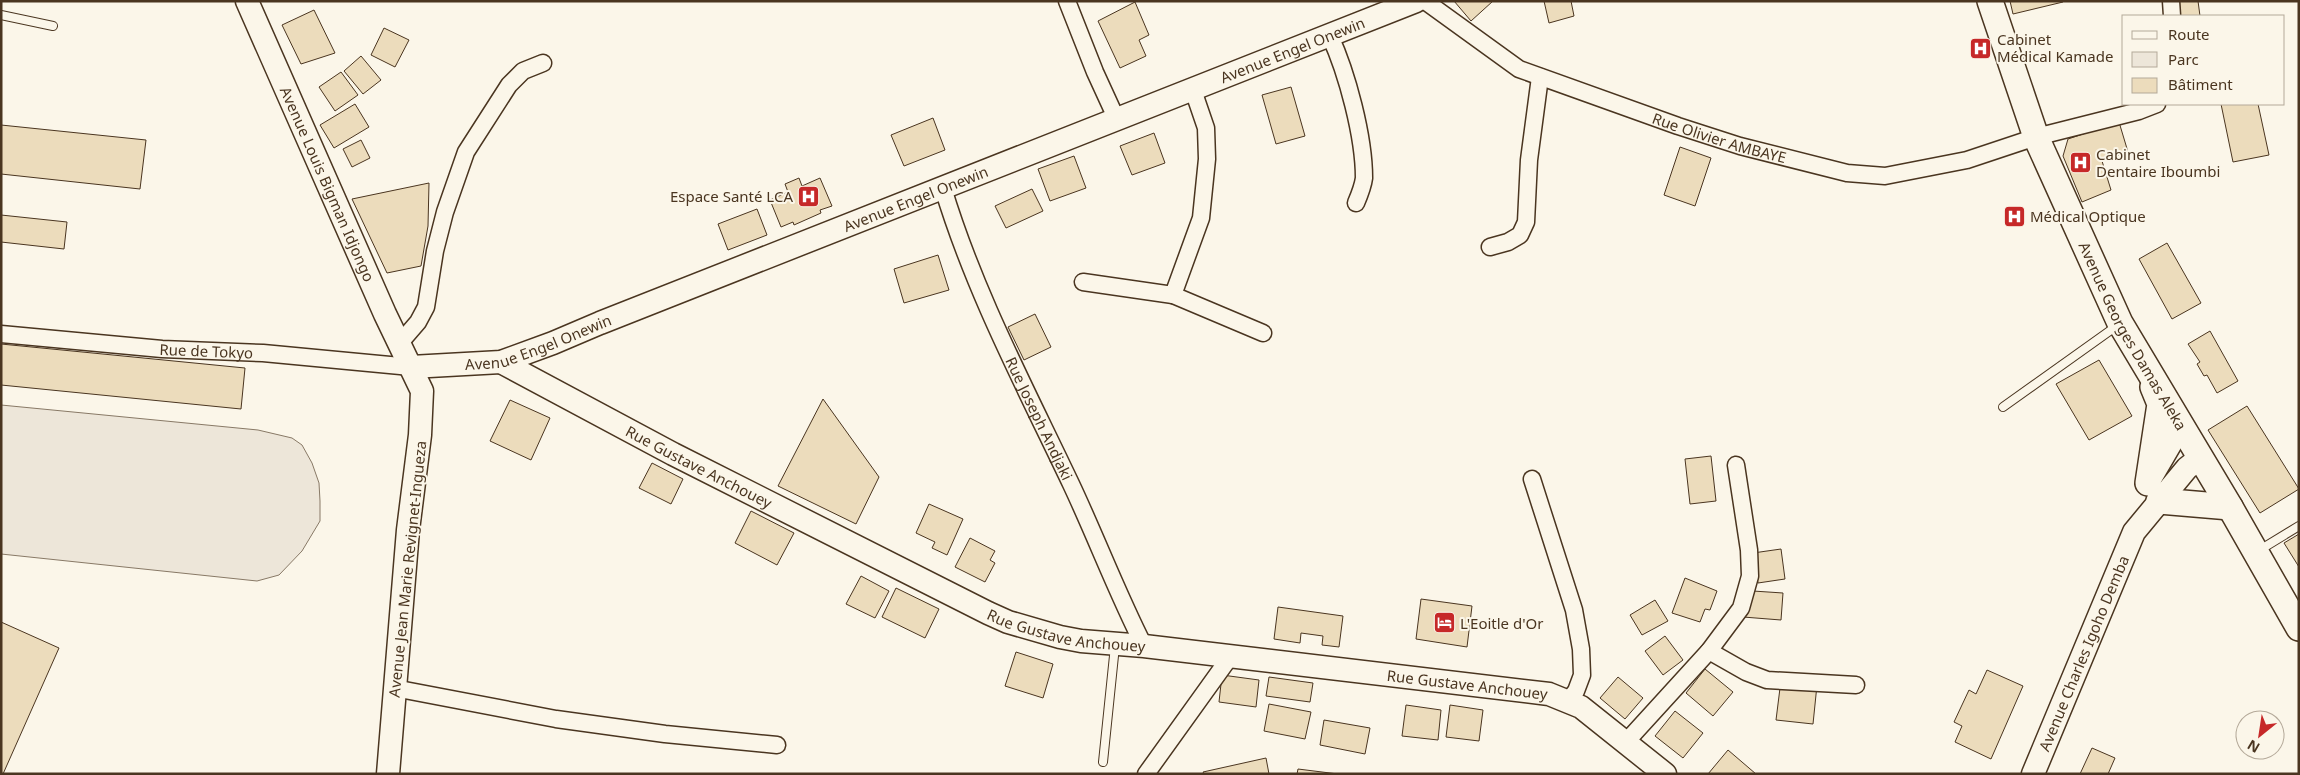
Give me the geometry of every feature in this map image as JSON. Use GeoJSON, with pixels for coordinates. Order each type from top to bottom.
{"type":"FeatureCollection","features":[{"type":"Feature","properties":{"kind":"main road","name":"Avenue Georges Damas Aleka"},"geometry":{"type":"LineString","coordinates":[[1990,1],[2036,137],[2120,323],[2148,373],[2180,422],[2230,506],[2299,628]]}},
{"type":"Feature","properties":{"kind":"main road"},"geometry":{"type":"LineString","coordinates":[[2148,373],[2160,404],[2153,492],[2230,506]]}},
{"type":"Feature","properties":{"kind":"street","name":"Avenue Louis Bigman Idjongo"},"geometry":{"type":"LineString","coordinates":[[247,1],[399,344],[411,367]]}},
{"type":"Feature","properties":{"kind":"street"},"geometry":{"type":"LineString","coordinates":[[1067,1],[1094,72],[1117,120]]}},
{"type":"Feature","properties":{"kind":"street","name":"Avenue Engel Onewin"},"geometry":{"type":"LineString","coordinates":[[411,367],[501,362],[554,343],[600,323],[1416,1]]}},
{"type":"Feature","properties":{"kind":"street","name":"Rue Olivier AMBAYE"},"geometry":{"type":"LineString","coordinates":[[1425,1],[1519,69],[1740,146],[1847,174],[1885,176],[1927,169],[1967,160],[2036,137],[2139,111],[2154,105]]}},
{"type":"Feature","properties":{"kind":"street"},"geometry":{"type":"LineString","coordinates":[[2171,1],[2172,15]]}},
{"type":"Feature","properties":{"kind":"street"},"geometry":{"type":"LineString","coordinates":[[1330,36],[1336,49],[1353,106],[1361,147],[1364,180],[1356,204]]}},
{"type":"Feature","properties":{"kind":"street"},"geometry":{"type":"LineString","coordinates":[[399,344],[418,322],[426,307],[445,212],[466,152],[509,85],[523,71],[543,63]]}},
{"type":"Feature","properties":{"kind":"street"},"geometry":{"type":"LineString","coordinates":[[1490,248],[1508,242],[1520,234],[1526,222],[1529,160],[1540,77]]}},
{"type":"Feature","properties":{"kind":"street"},"geometry":{"type":"LineString","coordinates":[[1173,295],[1201,218],[1207,159],[1206,128],[1193,90]]}},
{"type":"Feature","properties":{"kind":"street","name":"Rue Joseph Andjaki"},"geometry":{"type":"LineString","coordinates":[[943,188],[958,234],[1012,361],[1095,536],[1144,646]]}},
{"type":"Feature","properties":{"kind":"street"},"geometry":{"type":"LineString","coordinates":[[1083,282],[1173,295],[1263,333]]}},
{"type":"Feature","properties":{"kind":"street","name":"Rue de Tokyo"},"geometry":{"type":"LineString","coordinates":[[1,334],[162,349],[264,353],[411,367]]}},
{"type":"Feature","properties":{"kind":"street","name":"Rue Gustave Anchouey"},"geometry":{"type":"LineString","coordinates":[[501,362],[673,454],[1008,622],[1060,637],[1549,694],[1582,707],[1665,774]]}},
{"type":"Feature","properties":{"kind":"street","name":"Avenue Jean Marie Revignet-Ingueza"},"geometry":{"type":"LineString","coordinates":[[388,774],[408,530],[420,435],[422,391],[411,367]]}},
{"type":"Feature","properties":{"kind":"street"},"geometry":{"type":"LineString","coordinates":[[2153,492],[2180,422]]}},
{"type":"Feature","properties":{"kind":"street"},"geometry":{"type":"LineString","coordinates":[[2153,492],[2201,457]]}},
{"type":"Feature","properties":{"kind":"street"},"geometry":{"type":"LineString","coordinates":[[1626,742],[1709,651],[1741,608],[1750,576],[1749,550],[1736,465]]}},
{"type":"Feature","properties":{"kind":"street"},"geometry":{"type":"LineString","coordinates":[[1532,478],[1574,610],[1581,649],[1582,676],[1576,691],[1568,701]]}},
{"type":"Feature","properties":{"kind":"street","name":"Avenue Charles Igoho Demba"},"geometry":{"type":"LineString","coordinates":[[2033,774],[2134,532],[2134,520],[2153,492]]}},
{"type":"Feature","properties":{"kind":"street"},"geometry":{"type":"LineString","coordinates":[[1709,651],[1746,672],[1766,680],[1856,685]]}},
{"type":"Feature","properties":{"kind":"street"},"geometry":{"type":"LineString","coordinates":[[1146,774],[1230,656]]}},
{"type":"Feature","properties":{"kind":"street"},"geometry":{"type":"LineString","coordinates":[[394,688],[556,719],[665,734],[777,745]]}},
{"type":"Feature","properties":{"kind":"lane"},"geometry":{"type":"LineString","coordinates":[[1,15],[53,26]]}},
{"type":"Feature","properties":{"kind":"lane"},"geometry":{"type":"LineString","coordinates":[[2003,407],[2120,323]]}},
{"type":"Feature","properties":{"kind":"lane"},"geometry":{"type":"LineString","coordinates":[[2256,552],[2299,526]]}},
{"type":"Feature","properties":{"kind":"lane"},"geometry":{"type":"LineString","coordinates":[[1103,762],[1115,644]]}},
{"type":"Feature","properties":{"kind":"green space"},"geometry":{"type":"Polygon","coordinates":[[[1,405],[258,430],[292,438],[302,445],[312,463],[319,483],[320,521],[302,551],[279,575],[257,581],[1,554],[1,405]]]}},
{"type":"Feature","properties":{"kind":"building"},"geometry":{"type":"Polygon","coordinates":[[[1454,1],[1493,1],[1471,21],[1454,1]]]}},
{"type":"Feature","properties":{"kind":"building"},"geometry":{"type":"Polygon","coordinates":[[[1544,1],[1571,1],[1574,16],[1549,23],[1544,1]]]}},
{"type":"Feature","properties":{"kind":"building"},"geometry":{"type":"Polygon","coordinates":[[[2010,1],[2062,1],[2063,2],[2013,14],[2010,1]]]}},
{"type":"Feature","properties":{"kind":"building"},"geometry":{"type":"Polygon","coordinates":[[[2167,1],[2198,1],[2200,15],[2169,15],[2167,1]]]}},
{"type":"Feature","properties":{"kind":"building"},"geometry":{"type":"Polygon","coordinates":[[[1135,2],[1149,35],[1139,40],[1146,56],[1120,68],[1098,21],[1135,2]]]}},
{"type":"Feature","properties":{"kind":"building"},"geometry":{"type":"Polygon","coordinates":[[[314,10],[335,53],[301,64],[282,25],[314,10]]]}},
{"type":"Feature","properties":{"kind":"building"},"geometry":{"type":"Polygon","coordinates":[[[384,28],[409,40],[395,67],[371,55],[384,28]]]}},
{"type":"Feature","properties":{"kind":"building"},"geometry":{"type":"Polygon","coordinates":[[[361,56],[381,80],[363,94],[344,71],[361,56]]]}},
{"type":"Feature","properties":{"kind":"building"},"geometry":{"type":"Polygon","coordinates":[[[341,72],[358,95],[335,111],[319,87],[341,72]]]}},
{"type":"Feature","properties":{"kind":"building"},"geometry":{"type":"Polygon","coordinates":[[[1291,87],[1305,136],[1276,144],[1262,95],[1291,87]]]}},
{"type":"Feature","properties":{"kind":"building"},"geometry":{"type":"Polygon","coordinates":[[[355,104],[369,127],[334,148],[320,125],[355,104]]]}},
{"type":"Feature","properties":{"kind":"building"},"geometry":{"type":"Polygon","coordinates":[[[2221,105],[2258,105],[2269,155],[2233,162],[2221,105]]]}},
{"type":"Feature","properties":{"kind":"building"},"geometry":{"type":"Polygon","coordinates":[[[933,118],[945,150],[904,166],[891,135],[933,118]]]}},
{"type":"Feature","properties":{"kind":"building"},"geometry":{"type":"Polygon","coordinates":[[[2119,122],[2128,152],[2102,161],[2111,190],[2082,202],[2063,156],[2068,139],[2119,122]]]}},
{"type":"Feature","properties":{"kind":"building"},"geometry":{"type":"Polygon","coordinates":[[[1,125],[146,140],[140,189],[1,174],[1,125]]]}},
{"type":"Feature","properties":{"kind":"building"},"geometry":{"type":"Polygon","coordinates":[[[1154,133],[1165,163],[1132,175],[1120,146],[1154,133]]]}},
{"type":"Feature","properties":{"kind":"building"},"geometry":{"type":"Polygon","coordinates":[[[361,140],[370,158],[352,167],[343,149],[361,140]]]}},
{"type":"Feature","properties":{"kind":"building"},"geometry":{"type":"Polygon","coordinates":[[[1680,147],[1711,158],[1695,206],[1664,195],[1680,147]]]}},
{"type":"Feature","properties":{"kind":"building"},"geometry":{"type":"Polygon","coordinates":[[[1074,156],[1086,188],[1050,201],[1038,169],[1074,156]]]}},
{"type":"Feature","properties":{"kind":"building"},"geometry":{"type":"Polygon","coordinates":[[[799,178],[802,186],[820,178],[832,206],[820,210],[821,213],[794,225],[793,222],[781,227],[770,200],[788,192],[785,184],[799,178]]]}},
{"type":"Feature","properties":{"kind":"building"},"geometry":{"type":"Polygon","coordinates":[[[429,183],[428,226],[421,266],[387,273],[352,199],[429,183]]]}},
{"type":"Feature","properties":{"kind":"building"},"geometry":{"type":"Polygon","coordinates":[[[1032,189],[1043,211],[1006,228],[995,206],[1032,189]]]}},
{"type":"Feature","properties":{"kind":"building"},"geometry":{"type":"Polygon","coordinates":[[[757,209],[767,235],[728,250],[718,224],[757,209]]]}},
{"type":"Feature","properties":{"kind":"building"},"geometry":{"type":"Polygon","coordinates":[[[1,215],[67,222],[64,249],[1,242],[1,215]]]}},
{"type":"Feature","properties":{"kind":"building"},"geometry":{"type":"Polygon","coordinates":[[[2167,243],[2201,303],[2172,319],[2139,259],[2167,243]]]}},
{"type":"Feature","properties":{"kind":"building"},"geometry":{"type":"Polygon","coordinates":[[[938,255],[949,290],[904,303],[894,269],[938,255]]]}},
{"type":"Feature","properties":{"kind":"building"},"geometry":{"type":"Polygon","coordinates":[[[1035,314],[1051,347],[1024,360],[1008,327],[1035,314]]]}},
{"type":"Feature","properties":{"kind":"building"},"geometry":{"type":"Polygon","coordinates":[[[2210,331],[2238,381],[2217,393],[2207,375],[2204,376],[2197,364],[2200,362],[2188,344],[2210,331]]]}},
{"type":"Feature","properties":{"kind":"building"},"geometry":{"type":"Polygon","coordinates":[[[1,344],[245,368],[241,409],[1,385],[1,344]]]}},
{"type":"Feature","properties":{"kind":"building"},"geometry":{"type":"Polygon","coordinates":[[[2099,360],[2132,416],[2089,440],[2056,384],[2099,360]]]}},
{"type":"Feature","properties":{"kind":"building"},"geometry":{"type":"Polygon","coordinates":[[[823,399],[879,477],[856,524],[778,486],[823,399]]]}},
{"type":"Feature","properties":{"kind":"building"},"geometry":{"type":"Polygon","coordinates":[[[510,400],[550,418],[531,460],[490,441],[510,400]]]}},
{"type":"Feature","properties":{"kind":"building"},"geometry":{"type":"Polygon","coordinates":[[[2247,406],[2299,489],[2260,513],[2208,430],[2247,406]]]}},
{"type":"Feature","properties":{"kind":"building"},"geometry":{"type":"Polygon","coordinates":[[[1711,456],[1716,501],[1690,504],[1685,459],[1711,456]]]}},
{"type":"Feature","properties":{"kind":"building"},"geometry":{"type":"Polygon","coordinates":[[[652,463],[683,479],[671,504],[639,488],[652,463]]]}},
{"type":"Feature","properties":{"kind":"building"},"geometry":{"type":"Polygon","coordinates":[[[929,504],[963,519],[947,555],[932,548],[935,542],[916,533],[929,504]]]}},
{"type":"Feature","properties":{"kind":"building"},"geometry":{"type":"Polygon","coordinates":[[[751,511],[794,533],[777,565],[735,543],[751,511]]]}},
{"type":"Feature","properties":{"kind":"building"},"geometry":{"type":"Polygon","coordinates":[[[2299,534],[2299,567],[2284,543],[2299,534]]]}},
{"type":"Feature","properties":{"kind":"building"},"geometry":{"type":"Polygon","coordinates":[[[970,538],[995,551],[990,560],[995,563],[985,582],[955,567],[970,538]]]}},
{"type":"Feature","properties":{"kind":"building"},"geometry":{"type":"Polygon","coordinates":[[[1781,549],[1785,579],[1758,583],[1753,553],[1781,549]]]}},
{"type":"Feature","properties":{"kind":"building"},"geometry":{"type":"Polygon","coordinates":[[[861,576],[889,591],[875,618],[846,604],[861,576]]]}},
{"type":"Feature","properties":{"kind":"building"},"geometry":{"type":"Polygon","coordinates":[[[1685,578],[1717,591],[1710,610],[1705,609],[1700,622],[1672,613],[1685,578]]]}},
{"type":"Feature","properties":{"kind":"building"},"geometry":{"type":"Polygon","coordinates":[[[896,588],[939,609],[925,638],[882,617],[896,588]]]}},
{"type":"Feature","properties":{"kind":"building"},"geometry":{"type":"Polygon","coordinates":[[[1753,591],[1783,593],[1781,620],[1743,617],[1753,591]]]}},
{"type":"Feature","properties":{"kind":"building","name":"L'Eoitle d'Or"},"geometry":{"type":"Polygon","coordinates":[[[1421,599],[1472,606],[1467,647],[1416,639],[1421,599]]]}},
{"type":"Feature","properties":{"kind":"building"},"geometry":{"type":"Polygon","coordinates":[[[1655,600],[1668,621],[1642,635],[1630,615],[1655,600]]]}},
{"type":"Feature","properties":{"kind":"building"},"geometry":{"type":"Polygon","coordinates":[[[1278,607],[1343,616],[1339,647],[1322,645],[1323,636],[1301,633],[1300,643],[1274,639],[1278,607]]]}},
{"type":"Feature","properties":{"kind":"building"},"geometry":{"type":"Polygon","coordinates":[[[1,622],[59,648],[3,774],[1,774],[1,622]]]}},
{"type":"Feature","properties":{"kind":"building"},"geometry":{"type":"Polygon","coordinates":[[[1665,636],[1683,660],[1663,675],[1645,651],[1665,636]]]}},
{"type":"Feature","properties":{"kind":"building"},"geometry":{"type":"Polygon","coordinates":[[[1016,652],[1053,664],[1043,698],[1005,686],[1016,652]]]}},
{"type":"Feature","properties":{"kind":"building"},"geometry":{"type":"Polygon","coordinates":[[[1705,669],[1733,692],[1713,716],[1686,693],[1705,669]]]}},
{"type":"Feature","properties":{"kind":"building"},"geometry":{"type":"Polygon","coordinates":[[[1987,670],[2023,686],[1991,759],[1955,742],[1962,726],[1954,722],[1969,690],[1976,694],[1987,670]]]}},
{"type":"Feature","properties":{"kind":"building"},"geometry":{"type":"Polygon","coordinates":[[[1222,675],[1259,680],[1256,707],[1219,702],[1222,675]]]}},
{"type":"Feature","properties":{"kind":"building"},"geometry":{"type":"Polygon","coordinates":[[[1269,677],[1313,683],[1310,702],[1266,696],[1269,677]]]}},
{"type":"Feature","properties":{"kind":"building"},"geometry":{"type":"Polygon","coordinates":[[[1618,677],[1643,698],[1625,719],[1600,698],[1618,677]]]}},
{"type":"Feature","properties":{"kind":"building"},"geometry":{"type":"Polygon","coordinates":[[[1781,680],[1817,685],[1813,724],[1776,720],[1781,680]]]}},
{"type":"Feature","properties":{"kind":"building"},"geometry":{"type":"Polygon","coordinates":[[[1269,704],[1311,712],[1305,739],[1264,731],[1269,704]]]}},
{"type":"Feature","properties":{"kind":"building"},"geometry":{"type":"Polygon","coordinates":[[[1406,705],[1441,710],[1438,740],[1402,736],[1406,705]]]}},
{"type":"Feature","properties":{"kind":"building"},"geometry":{"type":"Polygon","coordinates":[[[1450,705],[1483,710],[1479,741],[1446,737],[1450,705]]]}},
{"type":"Feature","properties":{"kind":"building"},"geometry":{"type":"Polygon","coordinates":[[[1675,711],[1703,733],[1683,758],[1655,736],[1675,711]]]}},
{"type":"Feature","properties":{"kind":"building"},"geometry":{"type":"Polygon","coordinates":[[[1324,720],[1370,728],[1365,754],[1320,745],[1324,720]]]}},
{"type":"Feature","properties":{"kind":"building"},"geometry":{"type":"Polygon","coordinates":[[[2092,748],[2115,758],[2108,774],[2080,774],[2092,748]]]}},
{"type":"Feature","properties":{"kind":"building"},"geometry":{"type":"Polygon","coordinates":[[[1728,750],[1756,774],[1708,774],[1728,750]]]}},
{"type":"Feature","properties":{"kind":"building"},"geometry":{"type":"Polygon","coordinates":[[[1266,758],[1269,774],[1204,774],[1203,772],[1266,758]]]}},
{"type":"Feature","properties":{"kind":"building"},"geometry":{"type":"Polygon","coordinates":[[[1298,769],[1338,774],[1297,774],[1298,769]]]}},
{"type":"Feature","properties":{"kind":"place","name":"Cabinet Médical Kamade"},"geometry":{"type":"Point","coordinates":[1981,48]}},
{"type":"Feature","properties":{"kind":"place","name":"Cabinet Dentaire Iboumbi"},"geometry":{"type":"Point","coordinates":[2080,163]}},
{"type":"Feature","properties":{"kind":"place","name":"Espace Santé LCA"},"geometry":{"type":"Point","coordinates":[809,196]}},
{"type":"Feature","properties":{"kind":"place","name":"Médical Optique"},"geometry":{"type":"Point","coordinates":[2014,216]}},
{"type":"Feature","properties":{"kind":"place","name":"L'Eoitle d'Or"},"geometry":{"type":"Point","coordinates":[1444,623]}}]}
